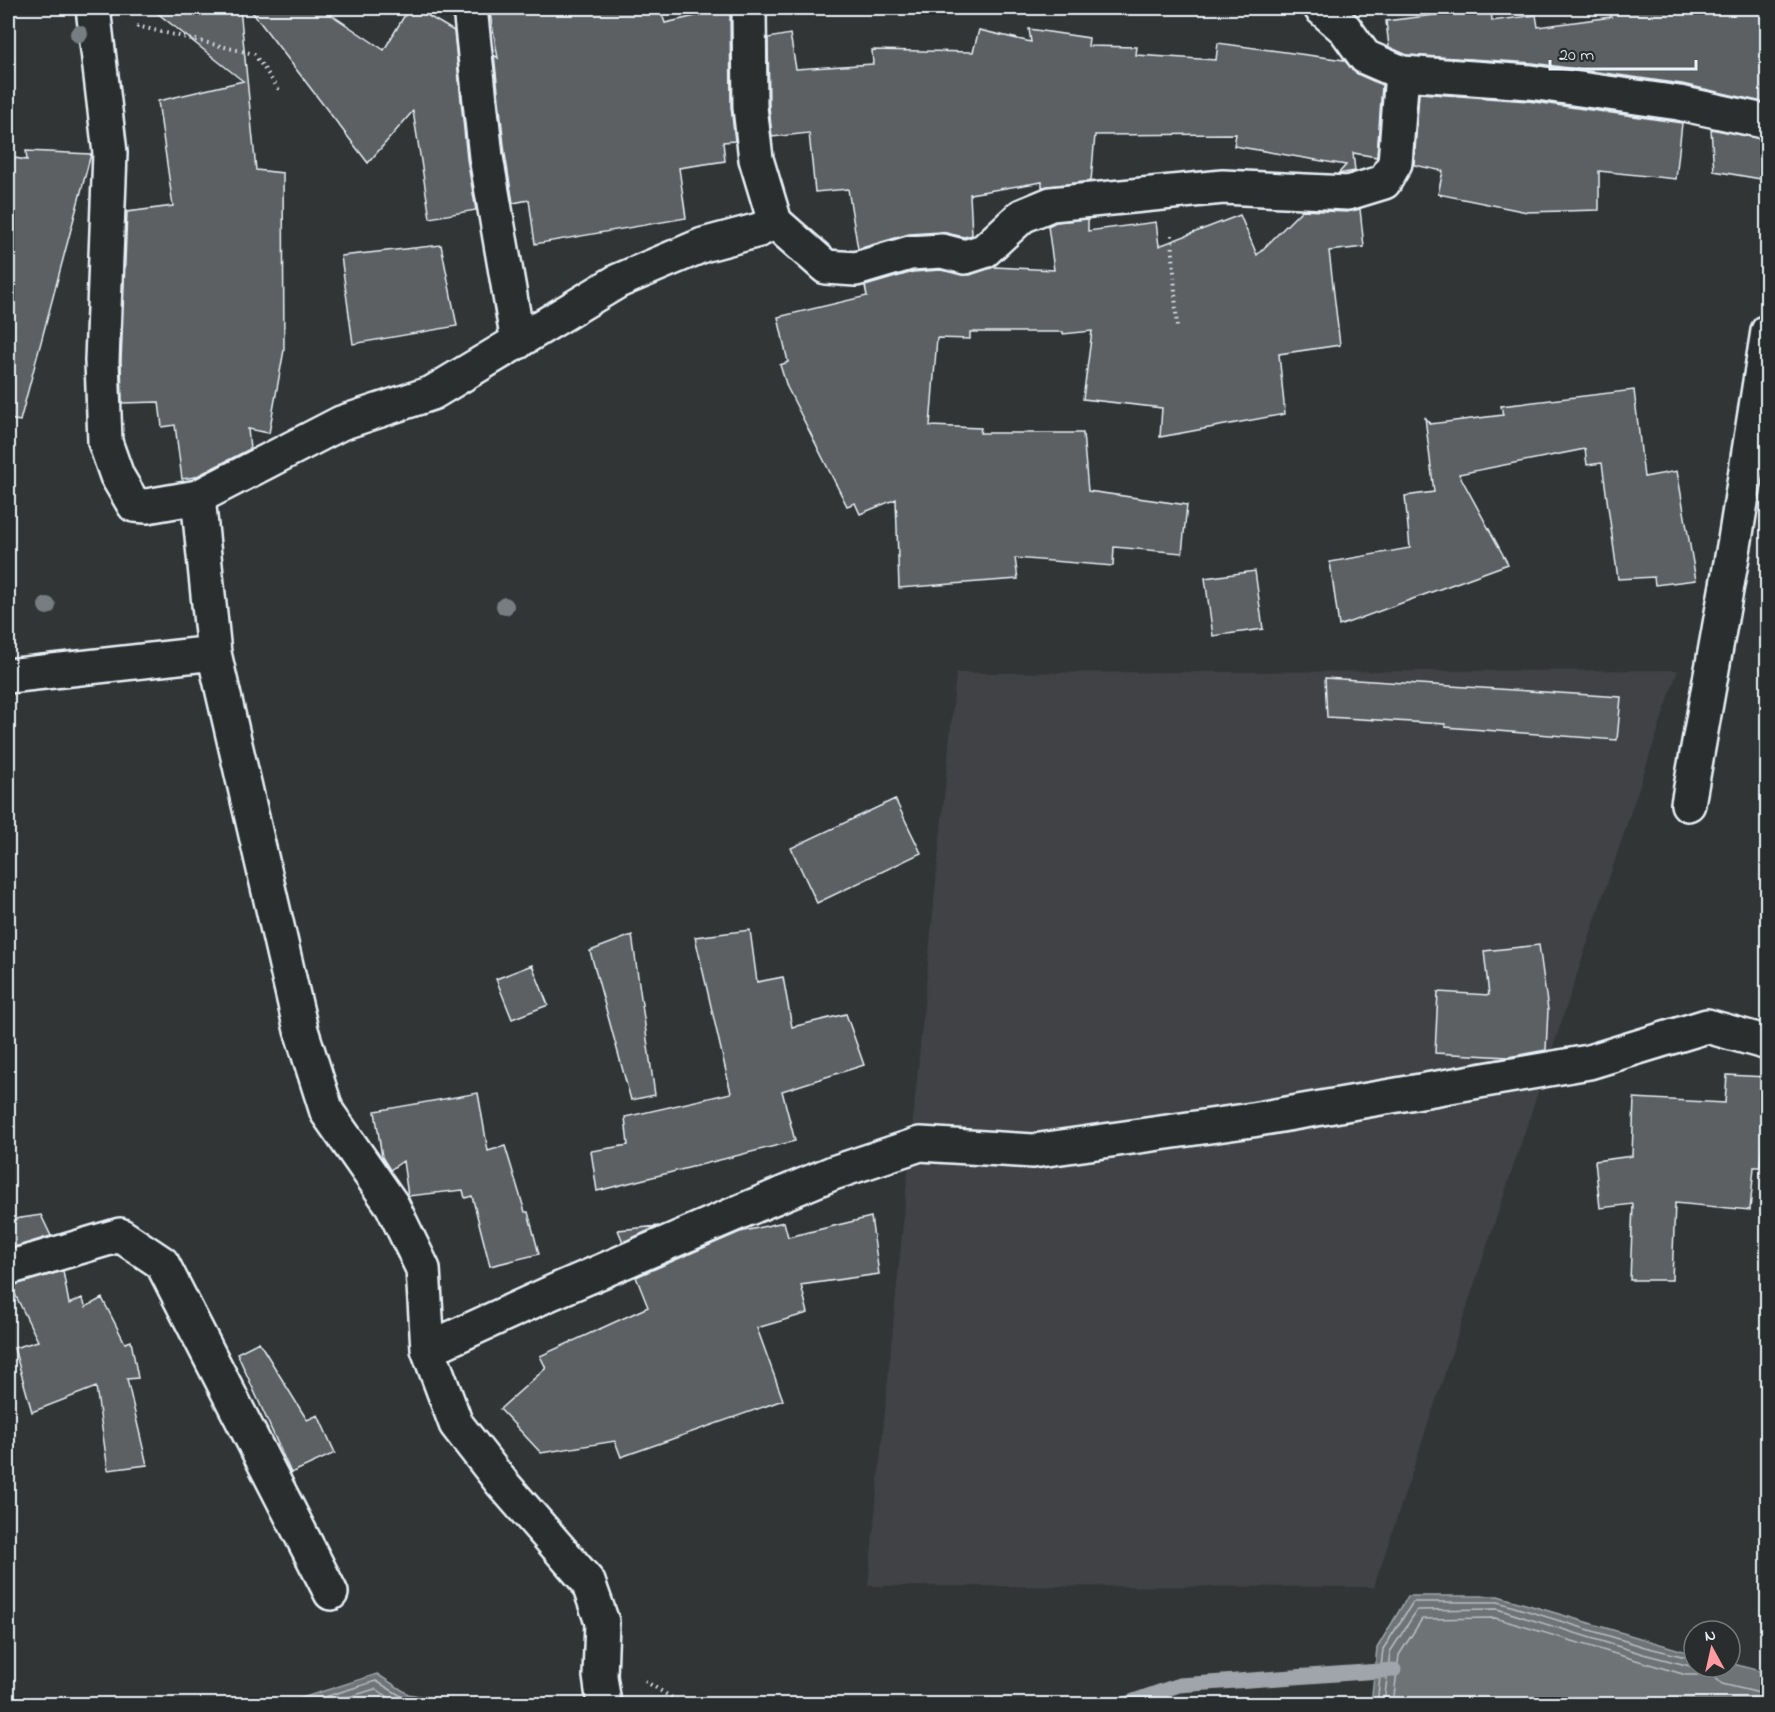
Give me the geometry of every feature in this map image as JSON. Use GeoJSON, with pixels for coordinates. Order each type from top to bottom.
{"type":"FeatureCollection","features":[{"type":"Feature","properties":{"kind":"street"},"geometry":{"type":"LineString","coordinates":[[93,8],[110,153],[102,361],[105,442],[117,476],[135,505],[147,506],[198,497],[341,423],[432,393],[618,281],[703,245],[759,230],[775,222]]}},
{"type":"Feature","properties":{"kind":"street"},"geometry":{"type":"LineString","coordinates":[[470,8],[486,157],[518,342]]}},
{"type":"Feature","properties":{"kind":"street"},"geometry":{"type":"LineString","coordinates":[[749,8],[750,107],[756,159],[775,222],[826,267],[856,269],[910,253],[942,250],[965,257],[984,251],[1022,216],[1051,204],[1223,187],[1348,193],[1383,182],[1395,163],[1402,73]]}},
{"type":"Feature","properties":{"kind":"street"},"geometry":{"type":"LineString","coordinates":[[1321,8],[1345,29],[1365,57],[1402,73],[1530,82],[1679,103],[1767,122]]}},
{"type":"Feature","properties":{"kind":"street"},"geometry":{"type":"LineString","coordinates":[[1688,804],[1735,540],[1767,332]]}},
{"type":"Feature","properties":{"kind":"street"},"geometry":{"type":"LineString","coordinates":[[198,497],[214,653],[305,1040],[327,1112],[392,1205],[423,1269],[428,1349],[456,1424],[502,1483],[588,1582],[602,1622],[600,1676],[604,1704]]}},
{"type":"Feature","properties":{"kind":"street"},"geometry":{"type":"LineString","coordinates":[[8,676],[214,653]]}},
{"type":"Feature","properties":{"kind":"street"},"geometry":{"type":"LineString","coordinates":[[428,1349],[553,1292],[833,1173],[920,1144],[1033,1151],[1252,1120],[1589,1062],[1707,1026],[1767,1043]]}},
{"type":"Feature","properties":{"kind":"street"},"geometry":{"type":"LineString","coordinates":[[8,1268],[120,1235],[162,1263],[331,1593]]}},
{"type":"Feature","properties":{"kind":"path"},"geometry":{"type":"LineString","coordinates":[[135,25],[254,54],[280,91]]}},
{"type":"Feature","properties":{"kind":"path"},"geometry":{"type":"LineString","coordinates":[[1169,193],[1177,330]]}},
{"type":"Feature","properties":{"kind":"shaded area"},"geometry":{"type":"Polygon","coordinates":[[[1678,670],[1374,1587],[868,1586],[956,673],[1678,670]]]}},
{"type":"Feature","properties":{"kind":"water"},"geometry":{"type":"Polygon","coordinates":[[[1408,1596],[1498,1596],[1682,1650],[1682,1679],[1742,1679],[1742,1666],[1767,1673],[1767,1704],[1371,1704],[1377,1648],[1408,1596]]]}},
{"type":"Feature","properties":{"kind":"water"},"geometry":{"type":"Polygon","coordinates":[[[377,1674],[408,1694],[467,1704],[283,1704],[377,1674]]]}},
{"type":"Feature","properties":{"kind":"building"},"geometry":{"type":"Polygon","coordinates":[[[151,8],[240,8],[256,170],[283,173],[284,350],[269,433],[248,429],[250,449],[195,477],[182,479],[175,425],[162,427],[159,402],[122,403],[121,361],[127,212],[173,206],[158,101],[243,81],[151,8]]]}},
{"type":"Feature","properties":{"kind":"building"},"geometry":{"type":"Polygon","coordinates":[[[249,8],[321,8],[384,50],[409,8],[415,8],[454,31],[467,159],[476,210],[430,218],[413,111],[368,163],[249,8]]]}},
{"type":"Feature","properties":{"kind":"building"},"geometry":{"type":"Polygon","coordinates":[[[489,8],[660,8],[665,23],[730,8],[731,107],[735,141],[723,142],[725,161],[679,168],[686,218],[535,244],[529,200],[513,203],[494,55],[498,58],[489,8]]]}},
{"type":"Feature","properties":{"kind":"building"},"geometry":{"type":"Polygon","coordinates":[[[1491,8],[1492,21],[1536,15],[1538,27],[1611,17],[1610,8],[1767,8],[1767,103],[1682,84],[1533,63],[1407,55],[1389,47],[1386,21],[1491,8]]]}},
{"type":"Feature","properties":{"kind":"building"},"geometry":{"type":"Polygon","coordinates":[[[1029,29],[1089,38],[1088,46],[1137,47],[1136,55],[1216,60],[1218,43],[1344,60],[1357,74],[1382,85],[1377,157],[1353,153],[1355,171],[1338,174],[1346,165],[1234,146],[1236,134],[1095,135],[1091,181],[1042,187],[1042,182],[970,194],[972,235],[964,237],[941,232],[909,234],[858,249],[848,189],[815,192],[809,133],[772,137],[768,38],[790,34],[796,69],[873,64],[872,50],[973,52],[979,30],[1031,42],[1029,29]]]}},
{"type":"Feature","properties":{"kind":"building"},"geometry":{"type":"Polygon","coordinates":[[[1419,93],[1528,101],[1682,123],[1676,179],[1599,171],[1599,210],[1527,212],[1438,194],[1443,171],[1414,165],[1419,93]]]}},
{"type":"Feature","properties":{"kind":"building"},"geometry":{"type":"Polygon","coordinates":[[[1711,129],[1767,140],[1767,180],[1714,171],[1711,129]]]}},
{"type":"Feature","properties":{"kind":"building"},"geometry":{"type":"Polygon","coordinates":[[[26,151],[91,154],[20,421],[8,419],[8,157],[27,160],[26,151]]]}},
{"type":"Feature","properties":{"kind":"building"},"geometry":{"type":"Polygon","coordinates":[[[1360,209],[1364,247],[1329,251],[1340,345],[1279,354],[1285,414],[1160,437],[1162,408],[1083,399],[1092,331],[1063,334],[1063,332],[970,332],[970,339],[937,338],[930,426],[981,428],[980,433],[1083,433],[1088,491],[1187,505],[1182,553],[1114,547],[1113,566],[1015,558],[1018,579],[899,588],[896,499],[860,514],[855,503],[847,506],[787,387],[780,365],[788,362],[778,317],[867,296],[865,286],[913,272],[940,270],[970,275],[994,267],[1054,270],[1048,226],[1056,222],[1088,219],[1088,231],[1156,222],[1159,246],[1240,215],[1257,255],[1302,210],[1347,212],[1360,209]]]}},
{"type":"Feature","properties":{"kind":"building"},"geometry":{"type":"Polygon","coordinates":[[[441,245],[457,326],[353,344],[341,256],[441,245]]]}},
{"type":"Feature","properties":{"kind":"building"},"geometry":{"type":"Polygon","coordinates":[[[1634,390],[1644,477],[1677,471],[1696,580],[1655,585],[1654,577],[1618,579],[1602,463],[1587,465],[1585,449],[1459,474],[1508,564],[1339,626],[1330,562],[1410,548],[1405,496],[1434,492],[1425,417],[1430,424],[1503,415],[1501,406],[1634,390]]]}},
{"type":"Feature","properties":{"kind":"building"},"geometry":{"type":"Polygon","coordinates":[[[1255,571],[1263,629],[1213,636],[1205,578],[1255,571]]]}},
{"type":"Feature","properties":{"kind":"building"},"geometry":{"type":"Polygon","coordinates":[[[1325,678],[1621,697],[1617,740],[1445,727],[1445,724],[1327,717],[1325,678]]]}},
{"type":"Feature","properties":{"kind":"building"},"geometry":{"type":"Polygon","coordinates":[[[895,799],[921,853],[817,903],[791,848],[895,799]]]}},
{"type":"Feature","properties":{"kind":"building"},"geometry":{"type":"Polygon","coordinates":[[[750,930],[757,982],[783,977],[792,1027],[846,1014],[864,1065],[782,1091],[795,1141],[597,1191],[591,1151],[628,1145],[625,1117],[731,1093],[695,937],[750,930]]]}},
{"type":"Feature","properties":{"kind":"building"},"geometry":{"type":"Polygon","coordinates":[[[632,935],[655,1095],[631,1100],[590,951],[632,935]]]}},
{"type":"Feature","properties":{"kind":"building"},"geometry":{"type":"Polygon","coordinates":[[[1539,945],[1548,1010],[1546,1050],[1508,1057],[1435,1053],[1438,992],[1489,995],[1484,951],[1539,945]]]}},
{"type":"Feature","properties":{"kind":"building"},"geometry":{"type":"Polygon","coordinates":[[[532,965],[548,1005],[512,1019],[496,979],[532,965]]]}},
{"type":"Feature","properties":{"kind":"building"},"geometry":{"type":"Polygon","coordinates":[[[1727,1075],[1767,1077],[1760,1167],[1754,1167],[1750,1210],[1675,1203],[1672,1280],[1630,1280],[1633,1204],[1600,1208],[1595,1161],[1632,1156],[1634,1098],[1725,1103],[1727,1075]]]}},
{"type":"Feature","properties":{"kind":"building"},"geometry":{"type":"Polygon","coordinates":[[[478,1093],[488,1151],[505,1146],[525,1212],[528,1212],[539,1254],[490,1266],[472,1196],[465,1198],[463,1190],[408,1196],[403,1161],[390,1170],[382,1157],[375,1111],[478,1093]]]}},
{"type":"Feature","properties":{"kind":"building"},"geometry":{"type":"Polygon","coordinates":[[[41,1215],[51,1236],[8,1249],[8,1220],[41,1215]]]}},
{"type":"Feature","properties":{"kind":"building"},"geometry":{"type":"Polygon","coordinates":[[[871,1217],[879,1274],[801,1285],[808,1313],[757,1328],[783,1400],[621,1457],[615,1441],[541,1453],[500,1409],[546,1368],[540,1356],[648,1307],[636,1277],[740,1232],[784,1222],[788,1237],[871,1217]]]}},
{"type":"Feature","properties":{"kind":"building"},"geometry":{"type":"Polygon","coordinates":[[[659,1226],[623,1242],[618,1230],[659,1226]]]}},
{"type":"Feature","properties":{"kind":"building"},"geometry":{"type":"Polygon","coordinates":[[[63,1271],[69,1304],[82,1298],[86,1307],[102,1298],[125,1343],[131,1341],[138,1378],[127,1379],[147,1465],[108,1470],[96,1387],[32,1412],[14,1348],[38,1341],[11,1286],[63,1271]]]}},
{"type":"Feature","properties":{"kind":"building"},"geometry":{"type":"Polygon","coordinates":[[[259,1342],[307,1420],[318,1415],[335,1453],[291,1473],[237,1353],[259,1342]]]}},
{"type":"Feature","properties":{"kind":"waterway"},"geometry":{"type":"LineString","coordinates":[[1125,1704],[1179,1685],[1394,1670]]}}]}
